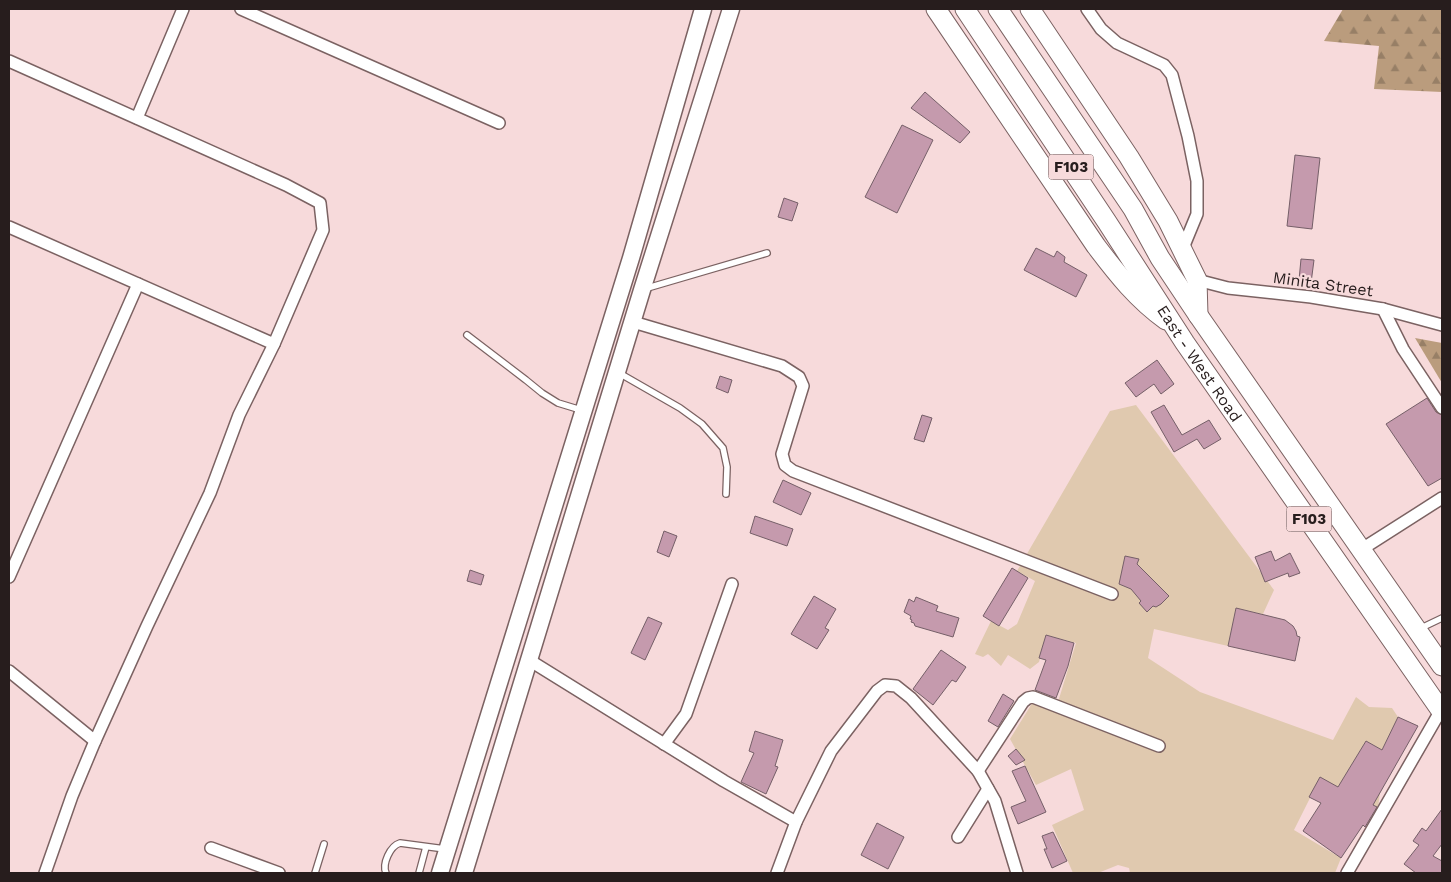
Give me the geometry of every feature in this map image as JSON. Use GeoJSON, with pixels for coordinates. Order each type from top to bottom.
{"type":"FeatureCollection","features":[{"type":"Feature","properties":{"kind":"main road"},"geometry":{"type":"LineString","coordinates":[[440,873],[636,241],[702,9]]}},
{"type":"Feature","properties":{"kind":"main road"},"geometry":{"type":"LineString","coordinates":[[464,873],[642,290],[731,9]]}},
{"type":"Feature","properties":{"kind":"main road"},"geometry":{"type":"LineString","coordinates":[[936,9],[1096,246],[1125,284],[1148,307],[1175,326]]}},
{"type":"Feature","properties":{"kind":"main road","name":"East - West Road"},"geometry":{"type":"LineString","coordinates":[[964,9],[1113,230],[1175,326],[1442,711]]}},
{"type":"Feature","properties":{"kind":"main road","name":"East - West Road"},"geometry":{"type":"LineString","coordinates":[[998,9],[1133,209],[1160,258],[1198,315],[1442,666]]}},
{"type":"Feature","properties":{"kind":"main road"},"geometry":{"type":"LineString","coordinates":[[1030,9],[1129,157],[1183,248],[1197,280],[1198,315]]}},
{"type":"Feature","properties":{"kind":"street"},"geometry":{"type":"LineString","coordinates":[[137,118],[183,9]]}},
{"type":"Feature","properties":{"kind":"street"},"geometry":{"type":"LineString","coordinates":[[241,9],[499,123]]}},
{"type":"Feature","properties":{"kind":"street"},"geometry":{"type":"LineString","coordinates":[[1087,9],[1101,29],[1117,43],[1164,65],[1172,75],[1197,180],[1197,214],[1183,248]]}},
{"type":"Feature","properties":{"kind":"street"},"geometry":{"type":"LineString","coordinates":[[9,61],[286,185],[320,203],[323,230],[274,344],[239,415],[210,493],[95,741],[72,796],[45,873]]}},
{"type":"Feature","properties":{"kind":"street"},"geometry":{"type":"LineString","coordinates":[[9,227],[274,344]]}},
{"type":"Feature","properties":{"kind":"street","name":"Minita Street"},"geometry":{"type":"LineString","coordinates":[[1197,280],[1228,288],[1311,297],[1383,309],[1442,325]]}},
{"type":"Feature","properties":{"kind":"street"},"geometry":{"type":"LineString","coordinates":[[9,577],[138,284]]}},
{"type":"Feature","properties":{"kind":"street"},"geometry":{"type":"LineString","coordinates":[[1383,309],[1403,349],[1442,408]]}},
{"type":"Feature","properties":{"kind":"street"},"geometry":{"type":"LineString","coordinates":[[633,322],[782,366],[799,377],[803,386],[782,454],[785,465],[793,471],[1112,594]]}},
{"type":"Feature","properties":{"kind":"street"},"geometry":{"type":"LineString","coordinates":[[1362,550],[1442,498]]}},
{"type":"Feature","properties":{"kind":"street"},"geometry":{"type":"LineString","coordinates":[[664,744],[686,714],[732,584]]}},
{"type":"Feature","properties":{"kind":"street"},"geometry":{"type":"LineString","coordinates":[[530,660],[664,744],[796,822]]}},
{"type":"Feature","properties":{"kind":"street"},"geometry":{"type":"LineString","coordinates":[[9,671],[95,741]]}},
{"type":"Feature","properties":{"kind":"street"},"geometry":{"type":"LineString","coordinates":[[777,873],[796,822],[831,751],[877,691],[885,685],[896,686],[911,698],[978,771],[995,801],[1017,873]]}},
{"type":"Feature","properties":{"kind":"street"},"geometry":{"type":"LineString","coordinates":[[978,771],[1023,702],[1033,697],[1159,746]]}},
{"type":"Feature","properties":{"kind":"street"},"geometry":{"type":"LineString","coordinates":[[1346,873],[1442,711]]}},
{"type":"Feature","properties":{"kind":"street"},"geometry":{"type":"LineString","coordinates":[[958,837],[988,789]]}},
{"type":"Feature","properties":{"kind":"street"},"geometry":{"type":"LineString","coordinates":[[211,848],[279,873]]}},
{"type":"Feature","properties":{"kind":"lane"},"geometry":{"type":"LineString","coordinates":[[642,290],[767,253]]}},
{"type":"Feature","properties":{"kind":"lane"},"geometry":{"type":"LineString","coordinates":[[467,335],[542,393],[558,403],[583,410]]}},
{"type":"Feature","properties":{"kind":"lane"},"geometry":{"type":"LineString","coordinates":[[617,372],[680,408],[702,424],[723,448],[727,467],[726,494]]}},
{"type":"Feature","properties":{"kind":"lane"},"geometry":{"type":"LineString","coordinates":[[1417,630],[1442,618]]}},
{"type":"Feature","properties":{"kind":"lane"},"geometry":{"type":"LineString","coordinates":[[316,873],[324,844]]}},
{"type":"Feature","properties":{"kind":"lane"},"geometry":{"type":"LineString","coordinates":[[386,873],[384,868],[392,847],[396,844],[447,850]]}},
{"type":"Feature","properties":{"kind":"lane"},"geometry":{"type":"LineString","coordinates":[[419,873],[426,847]]}},
{"type":"Feature","properties":{"kind":"shaded area"},"geometry":{"type":"Polygon","coordinates":[[[1136,405],[1274,590],[1263,614],[1236,609],[1228,646],[1154,629],[1148,658],[1200,692],[1333,740],[1356,697],[1369,707],[1392,708],[1398,717],[1382,750],[1366,741],[1347,773],[1380,792],[1378,808],[1320,778],[1294,830],[1341,858],[1335,873],[1130,873],[1129,868],[1118,865],[1098,873],[1073,873],[1052,825],[1084,810],[1071,769],[1036,785],[1010,739],[1036,697],[1058,702],[1076,643],[1046,635],[1039,662],[1030,669],[1008,655],[1001,666],[988,654],[983,657],[975,654],[991,621],[1008,630],[1017,624],[1035,581],[1017,571],[1110,411],[1136,405]]]}},
{"type":"Feature","properties":{"kind":"green space"},"geometry":{"type":"Polygon","coordinates":[[[1343,9],[1442,9],[1442,92],[1374,89],[1379,46],[1324,41],[1343,9]]]}},
{"type":"Feature","properties":{"kind":"green space"},"geometry":{"type":"Polygon","coordinates":[[[1415,338],[1442,343],[1442,383],[1415,338]]]}},
{"type":"Feature","properties":{"kind":"building"},"geometry":{"type":"Polygon","coordinates":[[[925,92],[970,132],[960,143],[911,108],[925,92]]]}},
{"type":"Feature","properties":{"kind":"building"},"geometry":{"type":"Polygon","coordinates":[[[902,125],[933,140],[897,213],[865,197],[902,125]]]}},
{"type":"Feature","properties":{"kind":"building"},"geometry":{"type":"Polygon","coordinates":[[[1295,155],[1320,158],[1312,229],[1287,226],[1295,155]]]}},
{"type":"Feature","properties":{"kind":"building"},"geometry":{"type":"Polygon","coordinates":[[[784,198],[798,203],[792,221],[778,217],[784,198]]]}},
{"type":"Feature","properties":{"kind":"building"},"geometry":{"type":"Polygon","coordinates":[[[1036,248],[1054,257],[1057,251],[1065,257],[1064,262],[1087,275],[1076,297],[1024,270],[1036,248]]]}},
{"type":"Feature","properties":{"kind":"building"},"geometry":{"type":"Polygon","coordinates":[[[1301,259],[1314,260],[1311,283],[1299,280],[1301,259]]]}},
{"type":"Feature","properties":{"kind":"building"},"geometry":{"type":"Polygon","coordinates":[[[1157,360],[1174,384],[1161,394],[1154,384],[1136,397],[1125,383],[1157,360]]]}},
{"type":"Feature","properties":{"kind":"building"},"geometry":{"type":"Polygon","coordinates":[[[720,376],[732,380],[728,393],[716,388],[720,376]]]}},
{"type":"Feature","properties":{"kind":"building"},"geometry":{"type":"Polygon","coordinates":[[[1427,398],[1436,412],[1442,415],[1442,478],[1428,486],[1386,424],[1427,398]]]}},
{"type":"Feature","properties":{"kind":"building"},"geometry":{"type":"Polygon","coordinates":[[[1164,405],[1182,435],[1209,420],[1221,439],[1204,449],[1197,439],[1174,452],[1151,412],[1164,405]]]}},
{"type":"Feature","properties":{"kind":"building"},"geometry":{"type":"Polygon","coordinates":[[[922,415],[932,418],[924,442],[914,439],[922,415]]]}},
{"type":"Feature","properties":{"kind":"building"},"geometry":{"type":"Polygon","coordinates":[[[783,480],[811,493],[801,515],[773,502],[783,480]]]}},
{"type":"Feature","properties":{"kind":"building"},"geometry":{"type":"Polygon","coordinates":[[[755,516],[793,529],[787,546],[750,533],[755,516]]]}},
{"type":"Feature","properties":{"kind":"building"},"geometry":{"type":"Polygon","coordinates":[[[664,531],[677,536],[669,557],[657,552],[664,531]]]}},
{"type":"Feature","properties":{"kind":"building"},"geometry":{"type":"Polygon","coordinates":[[[1271,551],[1275,561],[1290,553],[1300,573],[1289,577],[1288,573],[1265,582],[1255,557],[1271,551]]]}},
{"type":"Feature","properties":{"kind":"building"},"geometry":{"type":"Polygon","coordinates":[[[1125,556],[1139,559],[1137,564],[1169,596],[1161,604],[1156,607],[1153,606],[1147,612],[1131,589],[1119,584],[1125,556]]]}},
{"type":"Feature","properties":{"kind":"building"},"geometry":{"type":"Polygon","coordinates":[[[1012,568],[1028,578],[999,626],[983,616],[1012,568]]]}},
{"type":"Feature","properties":{"kind":"building"},"geometry":{"type":"Polygon","coordinates":[[[470,570],[484,575],[481,585],[467,581],[470,570]]]}},
{"type":"Feature","properties":{"kind":"building"},"geometry":{"type":"Polygon","coordinates":[[[814,596],[836,609],[825,628],[829,630],[817,649],[791,634],[814,596]]]}},
{"type":"Feature","properties":{"kind":"building"},"geometry":{"type":"Polygon","coordinates":[[[916,597],[938,606],[936,611],[959,618],[953,637],[915,626],[911,622],[911,616],[904,612],[909,599],[914,602],[916,597]]]}},
{"type":"Feature","properties":{"kind":"building"},"geometry":{"type":"Polygon","coordinates":[[[1236,608],[1285,620],[1293,626],[1297,636],[1300,637],[1295,661],[1228,646],[1236,608]]]}},
{"type":"Feature","properties":{"kind":"building"},"geometry":{"type":"Polygon","coordinates":[[[648,617],[662,623],[645,660],[631,653],[648,617]]]}},
{"type":"Feature","properties":{"kind":"building"},"geometry":{"type":"Polygon","coordinates":[[[1046,635],[1074,643],[1056,698],[1035,690],[1046,660],[1039,658],[1046,635]]]}},
{"type":"Feature","properties":{"kind":"building"},"geometry":{"type":"Polygon","coordinates":[[[941,650],[966,667],[956,682],[952,680],[933,705],[913,689],[941,650]]]}},
{"type":"Feature","properties":{"kind":"building"},"geometry":{"type":"Polygon","coordinates":[[[1003,694],[1014,701],[998,727],[988,721],[1003,694]]]}},
{"type":"Feature","properties":{"kind":"building"},"geometry":{"type":"Polygon","coordinates":[[[1398,717],[1418,726],[1373,805],[1377,807],[1365,827],[1363,825],[1341,858],[1303,831],[1321,803],[1309,797],[1320,777],[1338,787],[1366,741],[1382,750],[1398,717]]]}},
{"type":"Feature","properties":{"kind":"building"},"geometry":{"type":"Polygon","coordinates":[[[755,731],[783,740],[775,766],[778,767],[766,794],[741,782],[754,753],[749,751],[755,731]]]}},
{"type":"Feature","properties":{"kind":"building"},"geometry":{"type":"Polygon","coordinates":[[[1016,749],[1025,760],[1016,765],[1008,756],[1016,749]]]}},
{"type":"Feature","properties":{"kind":"building"},"geometry":{"type":"Polygon","coordinates":[[[1025,766],[1046,812],[1018,824],[1011,807],[1026,801],[1012,771],[1025,766]]]}},
{"type":"Feature","properties":{"kind":"building"},"geometry":{"type":"Polygon","coordinates":[[[1442,809],[1442,844],[1433,856],[1442,861],[1442,873],[1416,873],[1404,864],[1419,845],[1413,841],[1422,828],[1426,831],[1442,809]]]}},
{"type":"Feature","properties":{"kind":"building"},"geometry":{"type":"Polygon","coordinates":[[[877,823],[904,837],[888,869],[861,855],[877,823]]]}},
{"type":"Feature","properties":{"kind":"building"},"geometry":{"type":"Polygon","coordinates":[[[1053,832],[1067,861],[1052,868],[1044,849],[1047,849],[1042,836],[1053,832]]]}}]}
